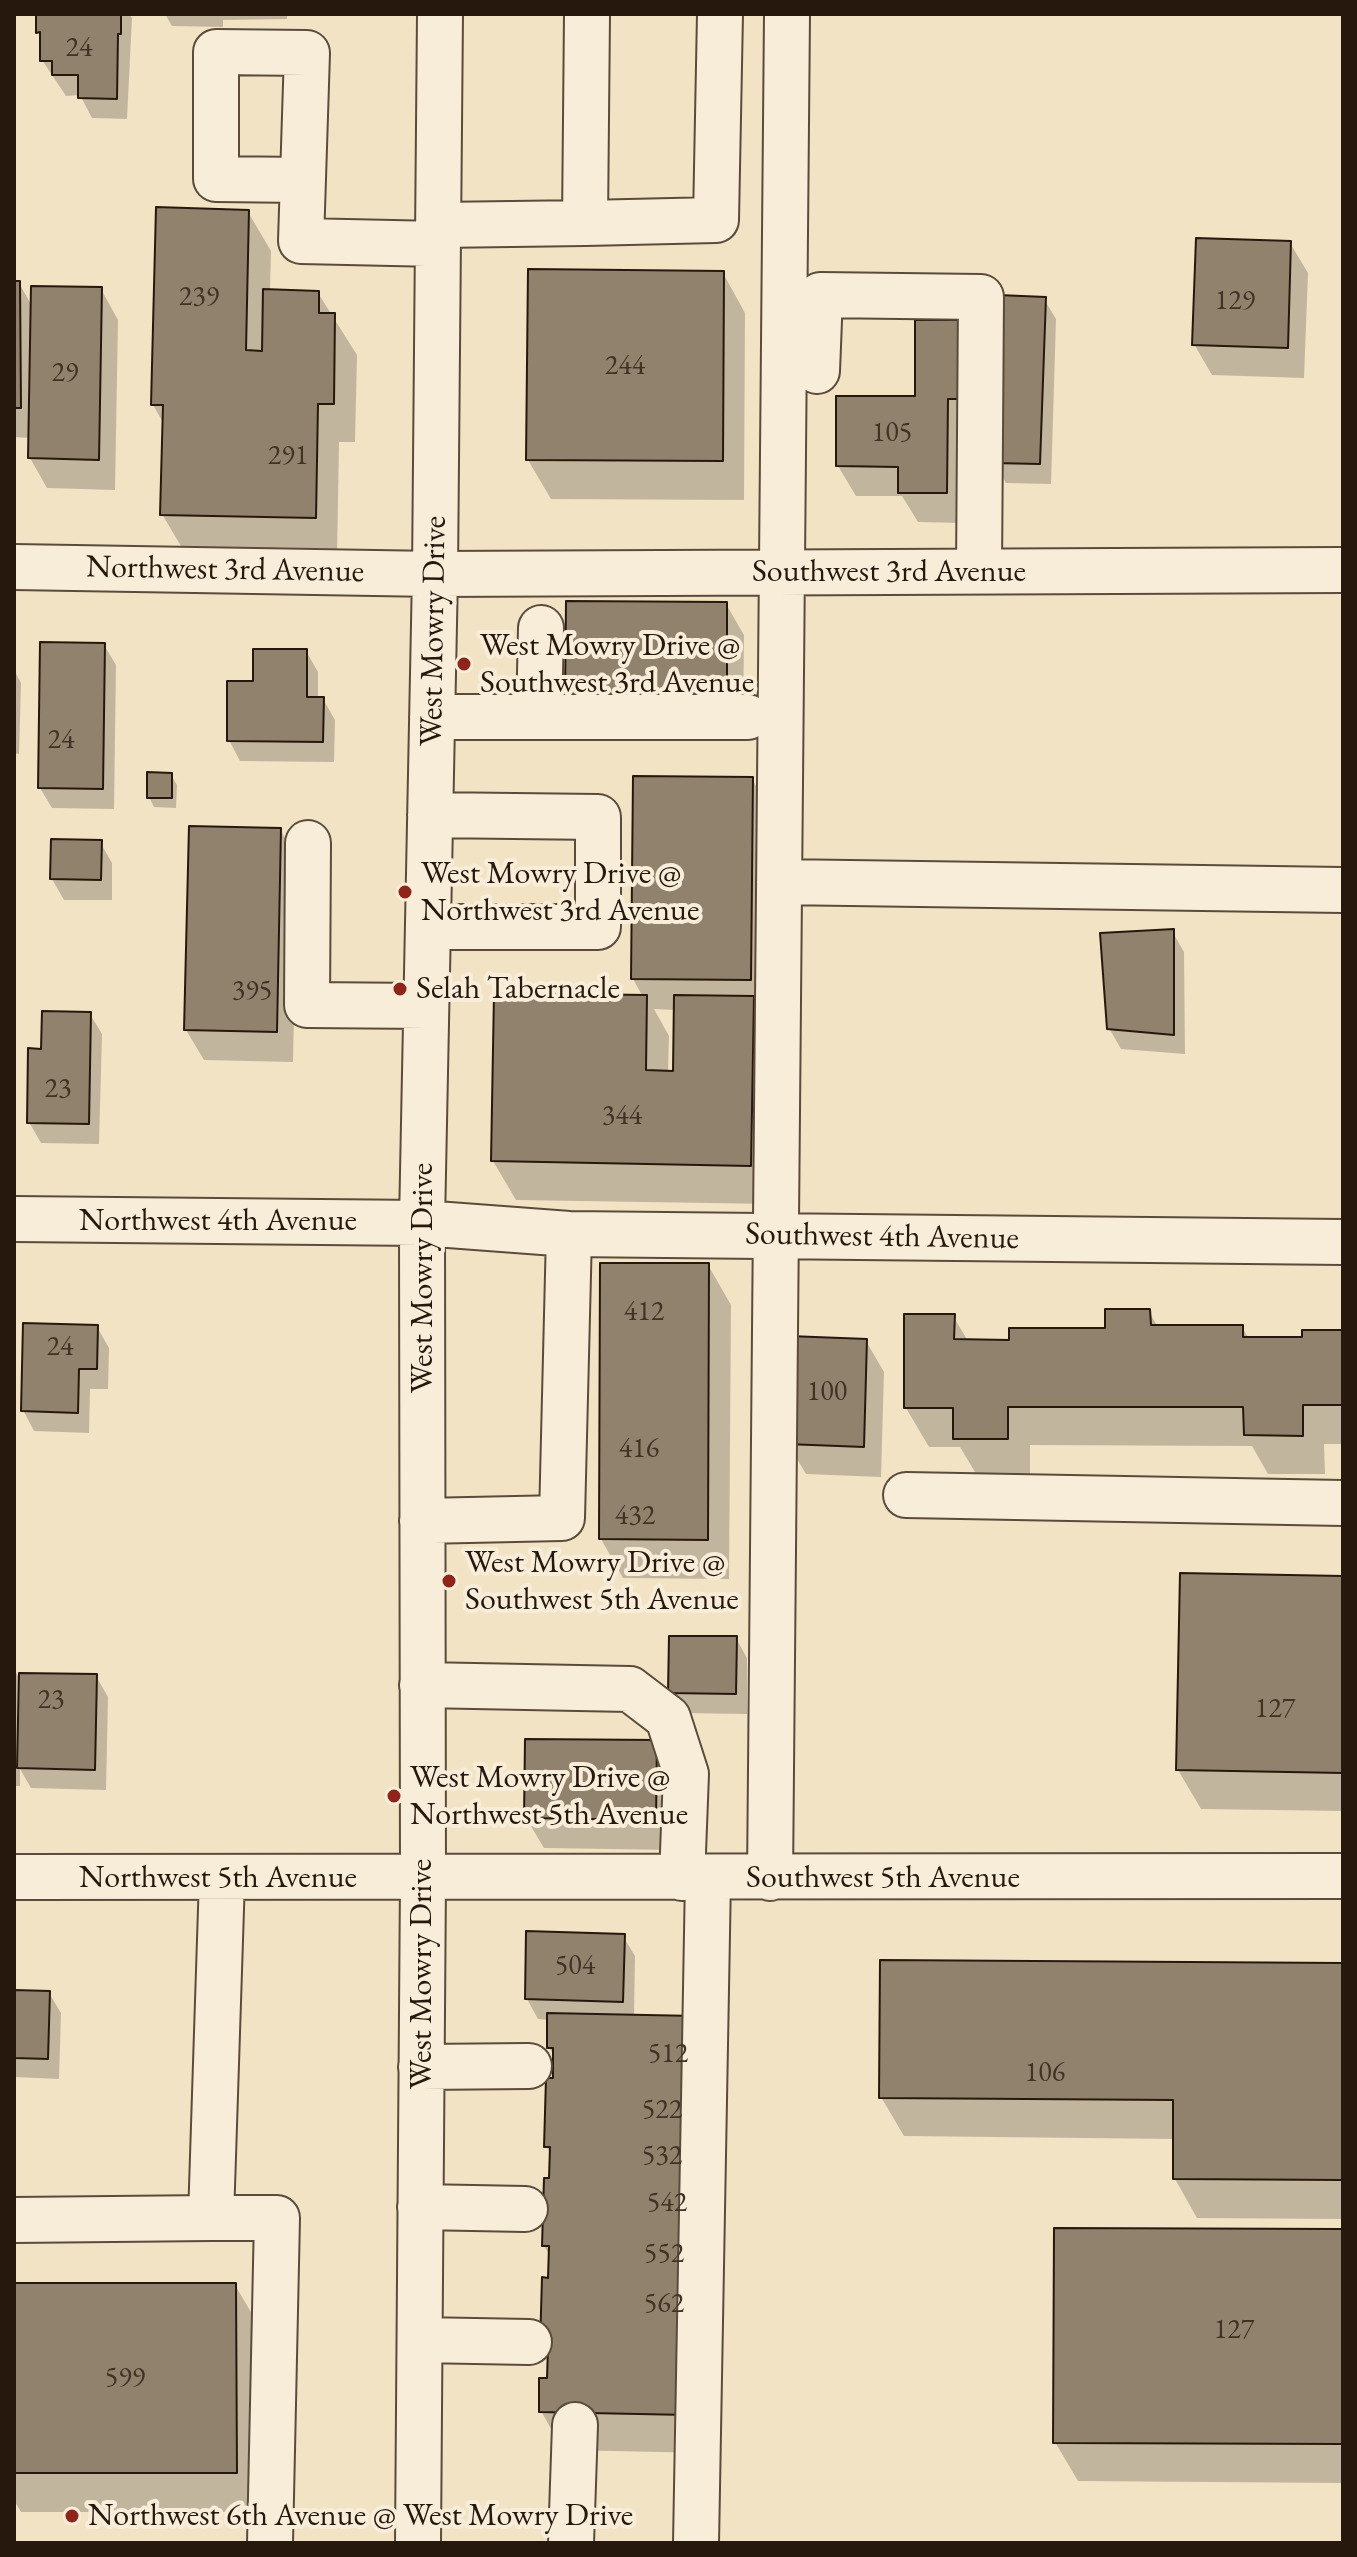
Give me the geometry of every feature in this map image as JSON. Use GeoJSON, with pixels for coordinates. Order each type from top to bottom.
{"type":"FeatureCollection","features":[{"type":"Feature","properties":{"kind":"street","name":"West Mowry Drive"},"geometry":{"type":"LineString","coordinates":[[418,2543],[423,1879],[422,1223],[435,574],[440,14]]}},
{"type":"Feature","properties":{"kind":"street"},"geometry":{"type":"LineString","coordinates":[[585,223],[587,14]]}},
{"type":"Feature","properties":{"kind":"street"},"geometry":{"type":"LineString","coordinates":[[303,180],[301,241],[585,223],[716,220],[720,14]]}},
{"type":"Feature","properties":{"kind":"street"},"geometry":{"type":"LineString","coordinates":[[770,1878],[787,14]]}},
{"type":"Feature","properties":{"kind":"street"},"geometry":{"type":"LineString","coordinates":[[817,371],[820,295],[981,297],[979,571]]}},
{"type":"Feature","properties":{"kind":"street","name":"Northwest 3rd Avenue"},"geometry":{"type":"LineString","coordinates":[[14,567],[435,574]]}},
{"type":"Feature","properties":{"kind":"street","name":"Southwest 3rd Avenue"},"geometry":{"type":"LineString","coordinates":[[435,574],[1343,570]]}},
{"type":"Feature","properties":{"kind":"street"},"geometry":{"type":"LineString","coordinates":[[539,717],[541,628]]}},
{"type":"Feature","properties":{"kind":"street"},"geometry":{"type":"LineString","coordinates":[[432,717],[748,717]]}},
{"type":"Feature","properties":{"kind":"street"},"geometry":{"type":"LineString","coordinates":[[428,927],[598,927],[598,817],[430,815]]}},
{"type":"Feature","properties":{"kind":"street"},"geometry":{"type":"LineString","coordinates":[[308,843],[307,1005],[426,1006]]}},
{"type":"Feature","properties":{"kind":"street"},"geometry":{"type":"LineString","coordinates":[[779,882],[1343,890]]}},
{"type":"Feature","properties":{"kind":"street","name":"Northwest 4th Avenue"},"geometry":{"type":"LineString","coordinates":[[14,1219],[422,1223]]}},
{"type":"Feature","properties":{"kind":"street","name":"Southwest 4th Avenue"},"geometry":{"type":"LineString","coordinates":[[422,1223],[569,1234],[1343,1242]]}},
{"type":"Feature","properties":{"kind":"street"},"geometry":{"type":"LineString","coordinates":[[422,1521],[562,1518],[569,1234]]}},
{"type":"Feature","properties":{"kind":"street"},"geometry":{"type":"LineString","coordinates":[[906,1495],[1343,1503]]}},
{"type":"Feature","properties":{"kind":"street"},"geometry":{"type":"LineString","coordinates":[[422,1685],[630,1689],[668,1718],[686,1774],[695,1878],[696,2543]]}},
{"type":"Feature","properties":{"kind":"street","name":"Southwest 5th Avenue"},"geometry":{"type":"LineString","coordinates":[[423,1879],[1343,1876]]}},
{"type":"Feature","properties":{"kind":"street","name":"Northwest 5th Avenue"},"geometry":{"type":"LineString","coordinates":[[14,1877],[423,1879]]}},
{"type":"Feature","properties":{"kind":"street"},"geometry":{"type":"LineString","coordinates":[[211,2218],[222,1878]]}},
{"type":"Feature","properties":{"kind":"street"},"geometry":{"type":"LineString","coordinates":[[421,2067],[529,2066]]}},
{"type":"Feature","properties":{"kind":"street"},"geometry":{"type":"LineString","coordinates":[[420,2207],[525,2209]]}},
{"type":"Feature","properties":{"kind":"street"},"geometry":{"type":"LineString","coordinates":[[14,2220],[277,2218],[270,2543]]}},
{"type":"Feature","properties":{"kind":"street"},"geometry":{"type":"LineString","coordinates":[[420,2340],[529,2342]]}},
{"type":"Feature","properties":{"kind":"street"},"geometry":{"type":"LineString","coordinates":[[571,2543],[575,2425]]}},
{"type":"Feature","properties":{"kind":"building"},"geometry":{"type":"Polygon","coordinates":[[[36,14],[121,14],[117,99],[78,98],[78,75],[52,75],[52,61],[40,61],[40,32],[36,33],[36,14]]]}},
{"type":"Feature","properties":{"kind":"building"},"geometry":{"type":"Polygon","coordinates":[[[156,207],[249,210],[246,350],[262,351],[263,289],[319,291],[319,313],[335,313],[334,404],[318,404],[316,518],[160,515],[163,405],[151,405],[156,207]]]}},
{"type":"Feature","properties":{"kind":"building"},"geometry":{"type":"Polygon","coordinates":[[[1196,238],[1291,241],[1288,348],[1192,345],[1196,238]]]}},
{"type":"Feature","properties":{"kind":"building"},"geometry":{"type":"Polygon","coordinates":[[[528,269],[724,271],[723,461],[526,460],[528,269]]]}},
{"type":"Feature","properties":{"kind":"building"},"geometry":{"type":"Polygon","coordinates":[[[14,281],[20,281],[21,408],[14,408],[14,281]]]}},
{"type":"Feature","properties":{"kind":"building"},"geometry":{"type":"Polygon","coordinates":[[[31,286],[102,287],[99,460],[28,458],[31,286]]]}},
{"type":"Feature","properties":{"kind":"building"},"geometry":{"type":"Polygon","coordinates":[[[998,295],[1046,297],[1040,464],[992,463],[998,295]]]}},
{"type":"Feature","properties":{"kind":"building"},"geometry":{"type":"Polygon","coordinates":[[[915,320],[960,320],[961,399],[948,399],[947,493],[898,493],[898,467],[836,466],[836,396],[915,396],[915,320]]]}},
{"type":"Feature","properties":{"kind":"building"},"geometry":{"type":"Polygon","coordinates":[[[566,601],[727,602],[727,697],[565,696],[566,601]]]}},
{"type":"Feature","properties":{"kind":"building"},"geometry":{"type":"Polygon","coordinates":[[[40,642],[105,643],[103,789],[38,788],[40,642]]]}},
{"type":"Feature","properties":{"kind":"building"},"geometry":{"type":"Polygon","coordinates":[[[253,649],[307,649],[307,697],[324,697],[323,742],[227,741],[227,681],[253,681],[253,649]]]}},
{"type":"Feature","properties":{"kind":"building"},"geometry":{"type":"Polygon","coordinates":[[[147,772],[172,773],[172,798],[147,798],[147,772]]]}},
{"type":"Feature","properties":{"kind":"building"},"geometry":{"type":"Polygon","coordinates":[[[633,776],[753,777],[751,980],[631,979],[633,776]]]}},
{"type":"Feature","properties":{"kind":"building"},"geometry":{"type":"Polygon","coordinates":[[[189,826],[281,828],[277,1032],[184,1030],[189,826]]]}},
{"type":"Feature","properties":{"kind":"building"},"geometry":{"type":"Polygon","coordinates":[[[51,839],[102,840],[101,880],[50,879],[51,839]]]}},
{"type":"Feature","properties":{"kind":"building"},"geometry":{"type":"Polygon","coordinates":[[[1174,929],[1174,1035],[1107,1029],[1100,933],[1174,929]]]}},
{"type":"Feature","properties":{"kind":"building"},"geometry":{"type":"Polygon","coordinates":[[[494,993],[647,995],[646,1070],[673,1071],[674,995],[754,996],[751,1166],[491,1161],[494,993]]]}},
{"type":"Feature","properties":{"kind":"building"},"geometry":{"type":"Polygon","coordinates":[[[42,1011],[91,1012],[89,1124],[27,1123],[28,1048],[41,1049],[42,1011]]]}},
{"type":"Feature","properties":{"kind":"building"},"geometry":{"type":"Polygon","coordinates":[[[600,1263],[709,1263],[708,1540],[599,1539],[600,1263]]]}},
{"type":"Feature","properties":{"kind":"building"},"geometry":{"type":"Polygon","coordinates":[[[1105,1309],[1150,1309],[1151,1325],[1243,1325],[1243,1337],[1302,1337],[1302,1330],[1343,1330],[1343,1405],[1303,1405],[1303,1436],[1244,1435],[1243,1407],[1008,1407],[1008,1439],[953,1439],[953,1408],[904,1408],[904,1314],[955,1314],[954,1339],[1009,1340],[1009,1328],[1105,1328],[1105,1309]]]}},
{"type":"Feature","properties":{"kind":"building"},"geometry":{"type":"Polygon","coordinates":[[[23,1323],[98,1325],[97,1369],[79,1369],[78,1413],[21,1411],[23,1323]]]}},
{"type":"Feature","properties":{"kind":"building"},"geometry":{"type":"Polygon","coordinates":[[[789,1336],[867,1339],[864,1447],[786,1444],[789,1336]]]}},
{"type":"Feature","properties":{"kind":"building"},"geometry":{"type":"Polygon","coordinates":[[[1180,1573],[1343,1576],[1343,1773],[1176,1770],[1180,1573]]]}},
{"type":"Feature","properties":{"kind":"building"},"geometry":{"type":"Polygon","coordinates":[[[669,1636],[737,1636],[736,1694],[668,1693],[669,1636]]]}},
{"type":"Feature","properties":{"kind":"building"},"geometry":{"type":"Polygon","coordinates":[[[19,1673],[97,1674],[95,1770],[17,1768],[19,1673]]]}},
{"type":"Feature","properties":{"kind":"building"},"geometry":{"type":"Polygon","coordinates":[[[525,1739],[657,1740],[656,1820],[524,1818],[525,1739]]]}},
{"type":"Feature","properties":{"kind":"building"},"geometry":{"type":"Polygon","coordinates":[[[526,1931],[625,1934],[623,2002],[525,1999],[526,1931]]]}},
{"type":"Feature","properties":{"kind":"building"},"geometry":{"type":"Polygon","coordinates":[[[880,1960],[1343,1963],[1343,2180],[1173,2179],[1173,2100],[879,2098],[880,1960]]]}},
{"type":"Feature","properties":{"kind":"building"},"geometry":{"type":"Polygon","coordinates":[[[14,1990],[50,1991],[48,2059],[14,2058],[14,1990]]]}},
{"type":"Feature","properties":{"kind":"building"},"geometry":{"type":"Polygon","coordinates":[[[547,2013],[696,2016],[688,2415],[539,2412],[539,2378],[547,2378],[548,2347],[540,2346],[542,2277],[548,2278],[549,2246],[542,2246],[544,2178],[549,2178],[550,2147],[544,2147],[546,2078],[553,2078],[553,2048],[547,2048],[547,2013]]]}},
{"type":"Feature","properties":{"kind":"building"},"geometry":{"type":"Polygon","coordinates":[[[1054,2228],[1343,2229],[1343,2444],[1053,2443],[1054,2228]]]}},
{"type":"Feature","properties":{"kind":"building"},"geometry":{"type":"Polygon","coordinates":[[[14,2283],[236,2283],[237,2473],[14,2473],[14,2283]]]}},
{"type":"Feature","properties":{"kind":"place","name":"West Mowry Drive @ Southwest 3rd Avenue"},"geometry":{"type":"Point","coordinates":[464,664]}},
{"type":"Feature","properties":{"kind":"place","name":"West Mowry Drive @ Northwest 3rd Avenue"},"geometry":{"type":"Point","coordinates":[405,892]}},
{"type":"Feature","properties":{"kind":"place","name":"Selah Tabernacle"},"geometry":{"type":"Point","coordinates":[400,989]}},
{"type":"Feature","properties":{"kind":"place","name":"West Mowry Drive @ Southwest 5th Avenue"},"geometry":{"type":"Point","coordinates":[449,1581]}},
{"type":"Feature","properties":{"kind":"place","name":"West Mowry Drive @ Northwest 5th Avenue"},"geometry":{"type":"Point","coordinates":[394,1796]}},
{"type":"Feature","properties":{"kind":"place","name":"Northwest 6th Avenue @ West Mowry Drive"},"geometry":{"type":"Point","coordinates":[72,2516]}}]}
